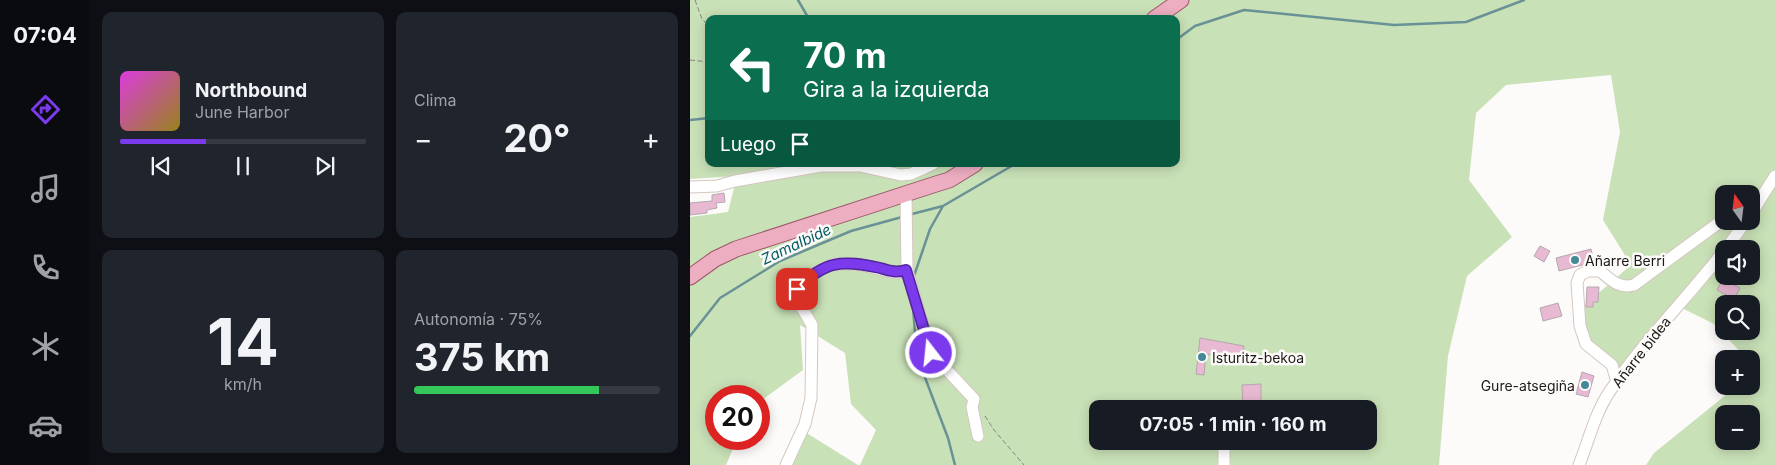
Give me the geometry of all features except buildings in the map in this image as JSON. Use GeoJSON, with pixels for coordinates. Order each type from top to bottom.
{"type":"FeatureCollection","features":[{"type":"Feature","properties":{"kind":"main road"},"geometry":{"type":"LineString","coordinates":[[1160,15],[1181,0]]}},
{"type":"Feature","properties":{"kind":"main road"},"geometry":{"type":"LineString","coordinates":[[690,277],[715,259],[736,249],[949,180],[970,167]]}},
{"type":"Feature","properties":{"kind":"street"},"geometry":{"type":"LineString","coordinates":[[690,188],[717,186],[815,167]]}},
{"type":"Feature","properties":{"kind":"street"},"geometry":{"type":"LineString","coordinates":[[865,167],[901,175],[911,174],[926,167]]}},
{"type":"Feature","properties":{"kind":"street"},"geometry":{"type":"LineString","coordinates":[[1760,198],[1775,176]]}},
{"type":"Feature","properties":{"kind":"street"},"geometry":{"type":"LineString","coordinates":[[906,194],[906,270],[931,353],[974,399],[972,407],[978,436]]}},
{"type":"Feature","properties":{"kind":"street"},"geometry":{"type":"LineString","coordinates":[[1617,382],[1612,365],[1586,344],[1580,326],[1577,283],[1580,275],[1588,271],[1600,271],[1616,284],[1625,287],[1634,285],[1715,226]]}},
{"type":"Feature","properties":{"kind":"street","name":"Añarre bidea"},"geometry":{"type":"LineString","coordinates":[[1579,465],[1595,420],[1617,382],[1650,337],[1715,262]]}},
{"type":"Feature","properties":{"kind":"street"},"geometry":{"type":"LineString","coordinates":[[786,465],[805,424],[811,398],[812,325],[796,298],[797,289],[811,275],[833,264],[857,264],[896,273],[906,270]]}},
{"type":"Feature","properties":{"kind":"street"},"geometry":{"type":"LineString","coordinates":[[1224,450],[1224,465]]}},
{"type":"Feature","properties":{"kind":"path"},"geometry":{"type":"LineString","coordinates":[[696,0],[702,19],[705,22]]}},
{"type":"Feature","properties":{"kind":"path"},"geometry":{"type":"LineString","coordinates":[[690,60],[705,62]]}},
{"type":"Feature","properties":{"kind":"path"},"geometry":{"type":"LineString","coordinates":[[984,414],[994,430],[1024,465]]}},
{"type":"Feature","properties":{"kind":"green space"},"geometry":{"type":"Polygon","coordinates":[[[690,0],[1775,0],[1775,465],[1646,465],[1654,453],[1726,395],[1760,395],[1760,350],[1739,350],[1729,340],[1760,340],[1760,295],[1715,295],[1715,325],[1680,307],[1625,374],[1588,345],[1578,311],[1631,265],[1603,220],[1620,132],[1611,75],[1506,85],[1476,113],[1469,180],[1512,237],[1467,276],[1448,356],[1439,465],[860,465],[876,430],[851,404],[845,353],[800,325],[803,370],[770,394],[770,385],[705,385],[705,450],[732,450],[726,465],[690,465],[690,217],[728,212],[737,176],[690,179],[690,0]]]}},
{"type":"Feature","properties":{"kind":"green space"},"geometry":{"type":"Polygon","coordinates":[[[805,432],[858,465],[790,465],[805,432]]]}},
{"type":"Feature","properties":{"kind":"waterway"},"geometry":{"type":"LineString","coordinates":[[798,0],[807,15]]}},
{"type":"Feature","properties":{"kind":"waterway","name":"Zamalbide"},"geometry":{"type":"LineString","coordinates":[[1180,37],[1195,26],[1244,10],[1394,25],[1466,22],[1524,0]]}},
{"type":"Feature","properties":{"kind":"waterway"},"geometry":{"type":"LineString","coordinates":[[690,120],[705,118]]}},
{"type":"Feature","properties":{"kind":"waterway","name":"Zamalbide"},"geometry":{"type":"LineString","coordinates":[[912,214],[943,206],[1010,167]]}},
{"type":"Feature","properties":{"kind":"waterway"},"geometry":{"type":"LineString","coordinates":[[914,276],[930,229],[943,206]]}},
{"type":"Feature","properties":{"kind":"waterway","name":"Zamalbide"},"geometry":{"type":"LineString","coordinates":[[690,336],[720,298],[780,261],[851,231],[902,217]]}},
{"type":"Feature","properties":{"kind":"waterway"},"geometry":{"type":"LineString","coordinates":[[913,308],[916,345],[921,367],[948,438],[955,465]]}},
{"type":"Feature","properties":{"kind":"place","name":"Añarre Berri"},"geometry":{"type":"Point","coordinates":[1575,260]}},
{"type":"Feature","properties":{"kind":"place","name":"Isturitz-bekoa"},"geometry":{"type":"Point","coordinates":[1202,357]}},
{"type":"Feature","properties":{"kind":"place","name":"Gure-atsegiña"},"geometry":{"type":"Point","coordinates":[1585,385]}},
{"type":"Feature","properties":{"kind":"route"},"geometry":{"type":"LineString","coordinates":[[797,289],[811,275],[833,264],[857,264],[896,273],[906,270],[912,283],[931,353]]}}]}
